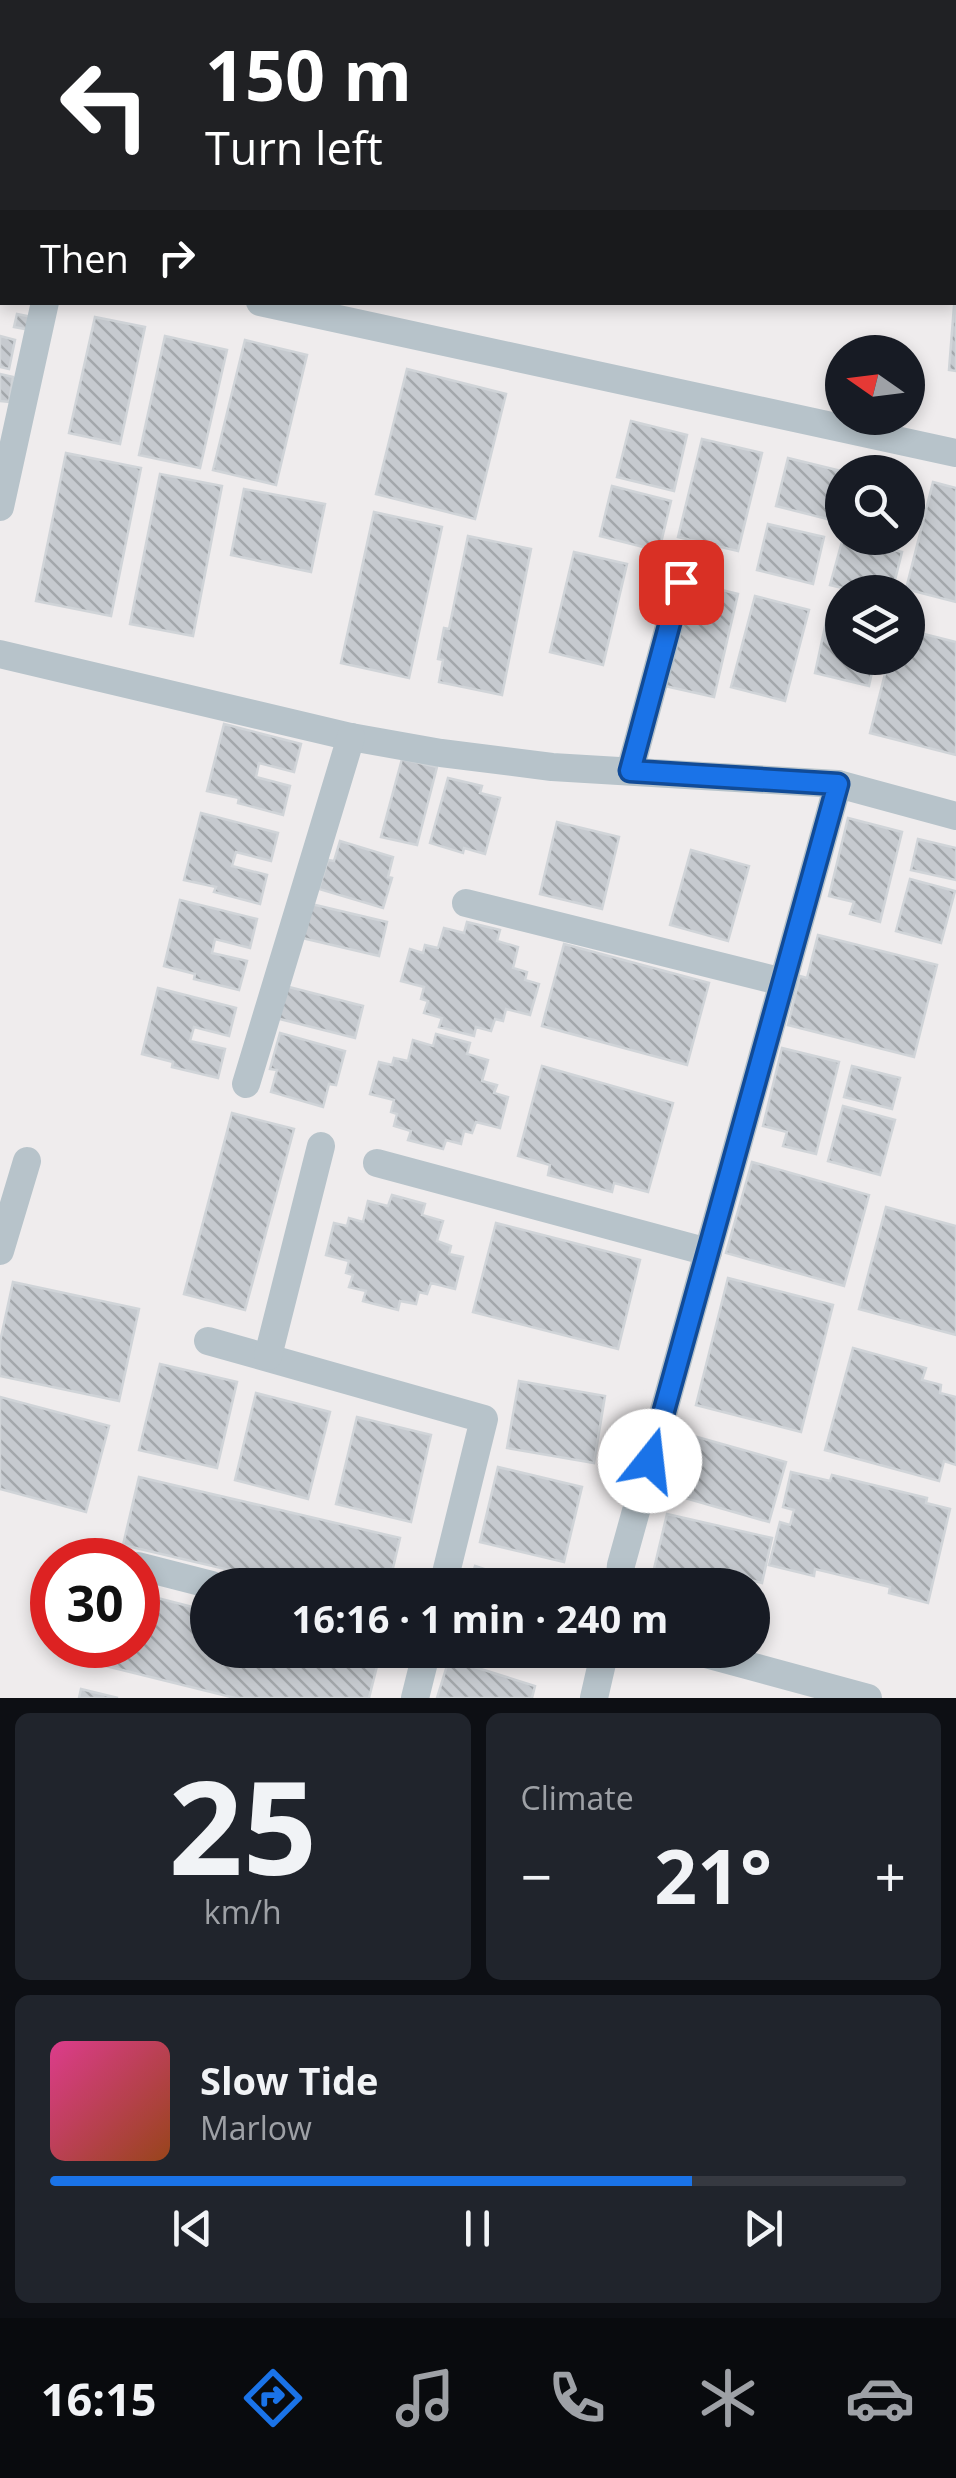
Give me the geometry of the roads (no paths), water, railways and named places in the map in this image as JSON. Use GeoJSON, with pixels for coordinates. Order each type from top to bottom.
{"type":"FeatureCollection","features":[{"type":"Feature","properties":{"kind":"street"},"geometry":{"type":"LineString","coordinates":[[1,500],[44,305]]}},
{"type":"Feature","properties":{"kind":"street"},"geometry":{"type":"LineString","coordinates":[[274,305],[956,453]]}},
{"type":"Feature","properties":{"kind":"street"},"geometry":{"type":"LineString","coordinates":[[630,771],[681,582]]}},
{"type":"Feature","properties":{"kind":"street"},"geometry":{"type":"LineString","coordinates":[[0,654],[351,737],[534,764],[838,784],[956,816]]}},
{"type":"Feature","properties":{"kind":"street"},"geometry":{"type":"LineString","coordinates":[[246,1084],[351,737]]}},
{"type":"Feature","properties":{"kind":"street"},"geometry":{"type":"LineString","coordinates":[[621,1568],[838,784]]}},
{"type":"Feature","properties":{"kind":"street"},"geometry":{"type":"LineString","coordinates":[[466,904],[783,982]]}},
{"type":"Feature","properties":{"kind":"street"},"geometry":{"type":"LineString","coordinates":[[268,1356],[321,1146]]}},
{"type":"Feature","properties":{"kind":"street"},"geometry":{"type":"LineString","coordinates":[[0,1251],[27,1160]]}},
{"type":"Feature","properties":{"kind":"street"},"geometry":{"type":"LineString","coordinates":[[377,1164],[708,1252]]}},
{"type":"Feature","properties":{"kind":"street"},"geometry":{"type":"LineString","coordinates":[[208,1341],[484,1419],[447,1568]]}},
{"type":"Feature","properties":{"kind":"street"},"geometry":{"type":"LineString","coordinates":[[160,1572],[190,1579]]}},
{"type":"Feature","properties":{"kind":"street"},"geometry":{"type":"LineString","coordinates":[[415,1698],[422,1668]]}},
{"type":"Feature","properties":{"kind":"street"},"geometry":{"type":"LineString","coordinates":[[594,1698],[602,1668]]}},
{"type":"Feature","properties":{"kind":"street"},"geometry":{"type":"LineString","coordinates":[[757,1668],[868,1698]]}}]}
